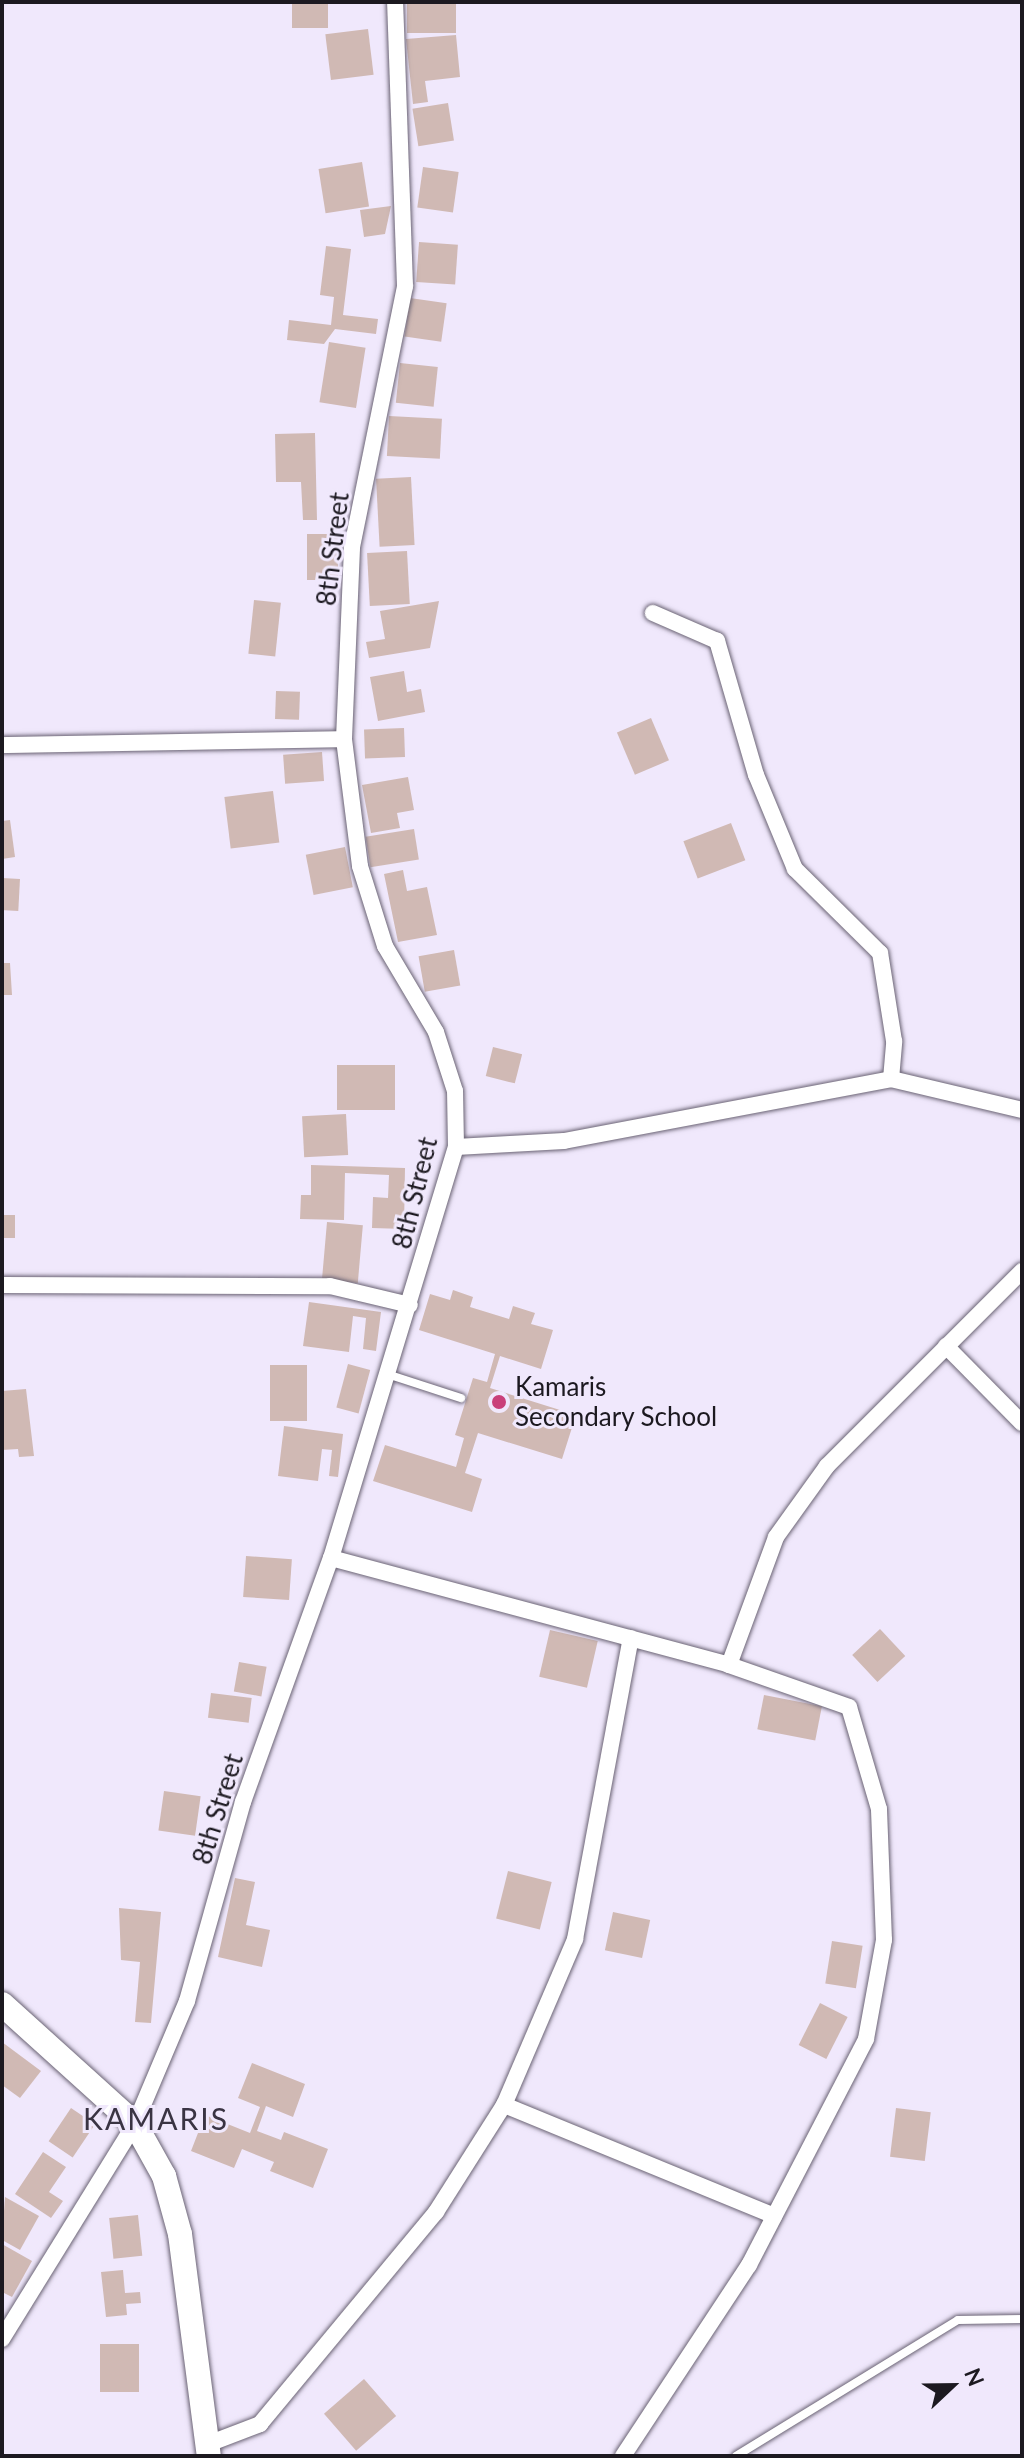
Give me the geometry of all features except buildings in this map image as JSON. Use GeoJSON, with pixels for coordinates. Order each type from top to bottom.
{"type":"FeatureCollection","features":[{"type":"Feature","properties":{"kind":"main road"},"geometry":{"type":"LineString","coordinates":[[2,2004],[135,2124],[164,2176],[180,2234],[209,2450]]}},
{"type":"Feature","properties":{"kind":"street","name":"8th Street"},"geometry":{"type":"LineString","coordinates":[[2,2339],[135,2124],[187,2001],[243,1802],[331,1558],[456,1147],[455,1091],[436,1032],[385,946],[360,866],[344,739],[352,547],[405,286],[395,2]]}},
{"type":"Feature","properties":{"kind":"street"},"geometry":{"type":"LineString","coordinates":[[653,613],[717,641],[756,775],[795,869],[880,953],[894,1041],[891,1079]]}},
{"type":"Feature","properties":{"kind":"street"},"geometry":{"type":"LineString","coordinates":[[2,745],[344,739]]}},
{"type":"Feature","properties":{"kind":"street"},"geometry":{"type":"LineString","coordinates":[[456,1147],[564,1141],[891,1079],[1022,1110]]}},
{"type":"Feature","properties":{"kind":"street"},"geometry":{"type":"LineString","coordinates":[[729,1665],[776,1537],[827,1466],[1022,1271]]}},
{"type":"Feature","properties":{"kind":"street"},"geometry":{"type":"LineString","coordinates":[[2,1285],[330,1286],[410,1305]]}},
{"type":"Feature","properties":{"kind":"street"},"geometry":{"type":"LineString","coordinates":[[946,1346],[1022,1423]]}},
{"type":"Feature","properties":{"kind":"street"},"geometry":{"type":"LineString","coordinates":[[331,1558],[729,1665],[849,1707],[879,1809],[884,1940],[866,2039],[774,2216],[623,2456]]}},
{"type":"Feature","properties":{"kind":"street"},"geometry":{"type":"LineString","coordinates":[[209,2450],[260,2424],[436,2212],[504,2105],[575,1939],[631,1638]]}},
{"type":"Feature","properties":{"kind":"street"},"geometry":{"type":"LineString","coordinates":[[504,2105],[774,2216]]}},
{"type":"Feature","properties":{"kind":"lane"},"geometry":{"type":"LineString","coordinates":[[387,1374],[461,1398]]}},
{"type":"Feature","properties":{"kind":"lane"},"geometry":{"type":"LineString","coordinates":[[736,2456],[958,2320],[1022,2319]]}},
{"type":"Feature","properties":{"kind":"place","name":"Kamaris Secondary School"},"geometry":{"type":"Point","coordinates":[499,1402]}},
{"type":"Feature","properties":{"kind":"district","name":"KAMARIS"},"geometry":{"type":"Point","coordinates":[156,2118]}}]}
